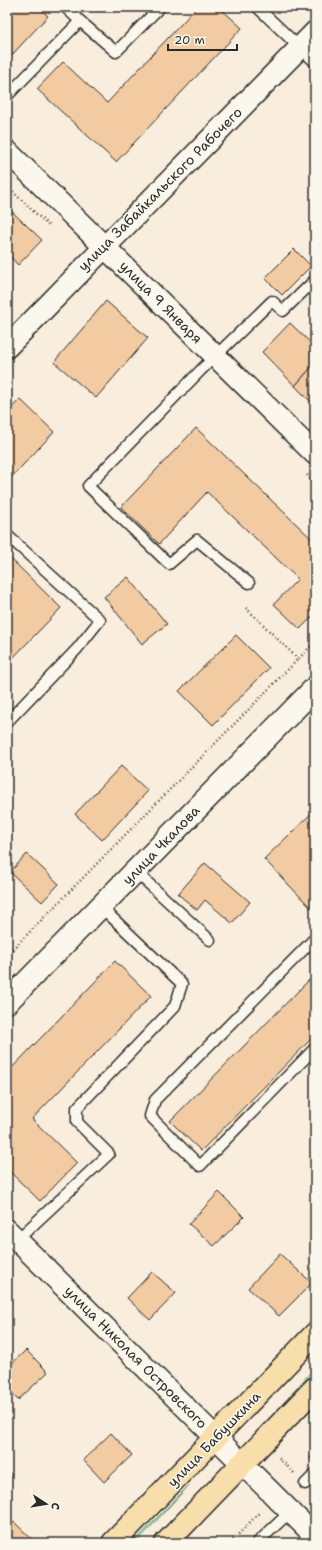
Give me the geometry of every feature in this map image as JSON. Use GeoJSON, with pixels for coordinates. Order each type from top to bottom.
{"type":"FeatureCollection","features":[{"type":"Feature","properties":{"kind":"main road","name":"улица Чкалова"},"geometry":{"type":"LineString","coordinates":[[7,1002],[315,688]]}},
{"type":"Feature","properties":{"kind":"main road","name":"улица Бабушкина"},"geometry":{"type":"LineString","coordinates":[[113,1543],[315,1334]]}},
{"type":"Feature","properties":{"kind":"main road"},"geometry":{"type":"LineString","coordinates":[[166,1543],[315,1388]]}},
{"type":"Feature","properties":{"kind":"street","name":"улица Забайкальского Рабочего"},"geometry":{"type":"LineString","coordinates":[[7,347],[104,245],[315,32]]}},
{"type":"Feature","properties":{"kind":"street","name":"улица 9 Января"},"geometry":{"type":"LineString","coordinates":[[7,151],[315,454]]}},
{"type":"Feature","properties":{"kind":"street","name":"улица Николая Островского"},"geometry":{"type":"LineString","coordinates":[[12,1235],[315,1536]]}},
{"type":"Feature","properties":{"kind":"lane"},"geometry":{"type":"LineString","coordinates":[[65,7],[116,52],[160,7]]}},
{"type":"Feature","properties":{"kind":"lane"},"geometry":{"type":"LineString","coordinates":[[256,7],[315,62]]}},
{"type":"Feature","properties":{"kind":"lane"},"geometry":{"type":"LineString","coordinates":[[7,96],[80,21]]}},
{"type":"Feature","properties":{"kind":"lane"},"geometry":{"type":"LineString","coordinates":[[249,583],[197,540],[169,564],[88,486],[272,301],[283,312],[315,280]]}},
{"type":"Feature","properties":{"kind":"lane"},"geometry":{"type":"LineString","coordinates":[[7,535],[100,620],[77,649],[7,722]]}},
{"type":"Feature","properties":{"kind":"lane"},"geometry":{"type":"LineString","coordinates":[[135,871],[210,940]]}},
{"type":"Feature","properties":{"kind":"lane"},"geometry":{"type":"LineString","coordinates":[[12,1235],[108,1154],[77,1122],[77,1108],[175,1006],[182,984],[101,906]]}},
{"type":"Feature","properties":{"kind":"lane"},"geometry":{"type":"LineString","coordinates":[[315,938],[155,1100],[150,1116],[200,1166],[315,1048]]}},
{"type":"Feature","properties":{"kind":"lane"},"geometry":{"type":"LineString","coordinates":[[305,1484],[315,1474]]}},
{"type":"Feature","properties":{"kind":"lane"},"geometry":{"type":"LineString","coordinates":[[257,1543],[291,1511]]}},
{"type":"Feature","properties":{"kind":"path"},"geometry":{"type":"LineString","coordinates":[[7,186],[54,232]]}},
{"type":"Feature","properties":{"kind":"path"},"geometry":{"type":"LineString","coordinates":[[246,608],[298,659]]}},
{"type":"Feature","properties":{"kind":"path"},"geometry":{"type":"LineString","coordinates":[[7,955],[315,642]]}},
{"type":"Feature","properties":{"kind":"green space"},"geometry":{"type":"Polygon","coordinates":[[[315,1367],[315,1372],[269,1420],[315,1367]]]}},
{"type":"Feature","properties":{"kind":"green space"},"geometry":{"type":"Polygon","coordinates":[[[189,1485],[136,1543],[133,1543],[189,1485]]]}},
{"type":"Feature","properties":{"kind":"building"},"geometry":{"type":"Polygon","coordinates":[[[7,7],[38,7],[48,16],[10,57],[7,53],[7,7]]]}},
{"type":"Feature","properties":{"kind":"building"},"geometry":{"type":"Polygon","coordinates":[[[197,7],[219,7],[242,28],[116,162],[37,89],[63,62],[107,103],[197,7]]]}},
{"type":"Feature","properties":{"kind":"building"},"geometry":{"type":"Polygon","coordinates":[[[7,207],[42,240],[18,265],[7,253],[7,207]]]}},
{"type":"Feature","properties":{"kind":"building"},"geometry":{"type":"Polygon","coordinates":[[[294,249],[311,266],[282,295],[265,278],[294,249]]]}},
{"type":"Feature","properties":{"kind":"building"},"geometry":{"type":"Polygon","coordinates":[[[106,301],[148,338],[96,398],[54,362],[106,301]]]}},
{"type":"Feature","properties":{"kind":"building"},"geometry":{"type":"Polygon","coordinates":[[[290,323],[315,347],[315,363],[295,386],[262,352],[290,323]]]}},
{"type":"Feature","properties":{"kind":"building"},"geometry":{"type":"Polygon","coordinates":[[[315,363],[315,406],[295,386],[315,363]]]}},
{"type":"Feature","properties":{"kind":"building"},"geometry":{"type":"Polygon","coordinates":[[[20,399],[54,432],[7,482],[7,413],[20,399]]]}},
{"type":"Feature","properties":{"kind":"building"},"geometry":{"type":"Polygon","coordinates":[[[196,428],[315,542],[315,614],[300,629],[274,604],[298,579],[207,492],[159,544],[121,507],[196,428]]]}},
{"type":"Feature","properties":{"kind":"building"},"geometry":{"type":"Polygon","coordinates":[[[7,555],[61,608],[7,664],[7,555]]]}},
{"type":"Feature","properties":{"kind":"building"},"geometry":{"type":"Polygon","coordinates":[[[128,577],[167,624],[142,644],[104,597],[128,577]]]}},
{"type":"Feature","properties":{"kind":"building"},"geometry":{"type":"Polygon","coordinates":[[[236,635],[269,668],[213,725],[179,691],[236,635]]]}},
{"type":"Feature","properties":{"kind":"building"},"geometry":{"type":"Polygon","coordinates":[[[121,766],[148,791],[102,840],[75,814],[121,766]]]}},
{"type":"Feature","properties":{"kind":"building"},"geometry":{"type":"Polygon","coordinates":[[[315,810],[315,904],[311,908],[264,859],[315,810]]]}},
{"type":"Feature","properties":{"kind":"building"},"geometry":{"type":"Polygon","coordinates":[[[27,854],[59,884],[42,902],[10,872],[27,854]]]}},
{"type":"Feature","properties":{"kind":"building"},"geometry":{"type":"Polygon","coordinates":[[[205,863],[250,902],[232,923],[205,900],[197,910],[178,894],[205,863]]]}},
{"type":"Feature","properties":{"kind":"building"},"geometry":{"type":"Polygon","coordinates":[[[115,961],[151,996],[32,1119],[77,1163],[40,1201],[7,1169],[7,1144],[10,1141],[7,1139],[7,1073],[115,961]]]}},
{"type":"Feature","properties":{"kind":"building"},"geometry":{"type":"Polygon","coordinates":[[[315,974],[315,1035],[201,1151],[170,1121],[315,974]]]}},
{"type":"Feature","properties":{"kind":"building"},"geometry":{"type":"Polygon","coordinates":[[[219,1192],[244,1217],[214,1246],[189,1224],[219,1192]]]}},
{"type":"Feature","properties":{"kind":"building"},"geometry":{"type":"Polygon","coordinates":[[[280,1254],[312,1283],[279,1316],[248,1288],[280,1254]]]}},
{"type":"Feature","properties":{"kind":"building"},"geometry":{"type":"Polygon","coordinates":[[[152,1272],[176,1293],[150,1320],[127,1298],[152,1272]]]}},
{"type":"Feature","properties":{"kind":"building"},"geometry":{"type":"Polygon","coordinates":[[[26,1350],[48,1372],[18,1400],[7,1389],[7,1368],[26,1350]]]}},
{"type":"Feature","properties":{"kind":"building"},"geometry":{"type":"Polygon","coordinates":[[[111,1433],[132,1455],[104,1482],[83,1460],[111,1433]]]}},
{"type":"Feature","properties":{"kind":"building"},"geometry":{"type":"Polygon","coordinates":[[[7,1470],[12,1475],[7,1480],[7,1470]]]}},
{"type":"Feature","properties":{"kind":"building"},"geometry":{"type":"Polygon","coordinates":[[[14,1522],[36,1543],[7,1543],[7,1529],[14,1522]]]}}]}
